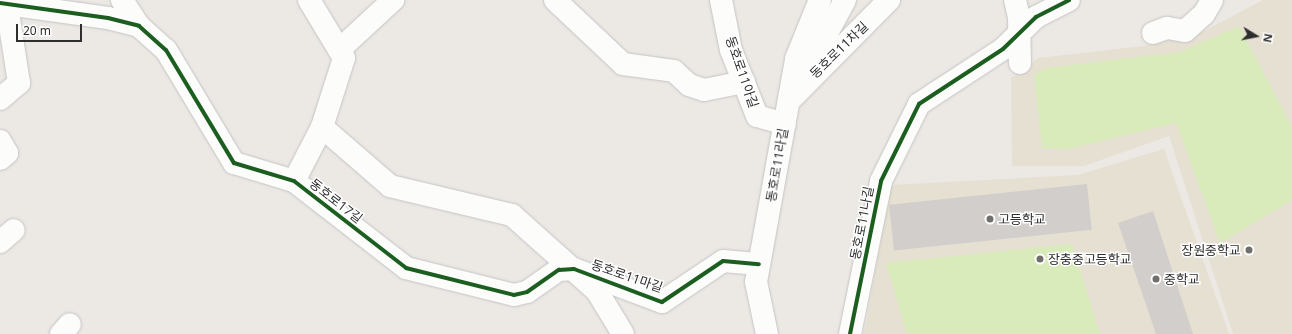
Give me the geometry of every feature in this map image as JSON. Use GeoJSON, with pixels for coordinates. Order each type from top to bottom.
{"type":"FeatureCollection","features":[{"type":"Feature","properties":{"kind":"street"},"geometry":{"type":"LineString","coordinates":[[294,181],[322,126],[344,58],[309,0]]}},
{"type":"Feature","properties":{"kind":"street"},"geometry":{"type":"LineString","coordinates":[[339,50],[393,0]]}},
{"type":"Feature","properties":{"kind":"street"},"geometry":{"type":"LineString","coordinates":[[555,0],[576,8],[623,64],[674,71],[689,85],[704,90],[744,82]]}},
{"type":"Feature","properties":{"kind":"street","name":"동호로11아길"},"geometry":{"type":"LineString","coordinates":[[721,0],[731,50],[757,116],[785,124]]}},
{"type":"Feature","properties":{"kind":"street","name":"동호로11라길"},"geometry":{"type":"LineString","coordinates":[[767,334],[756,282],[790,100],[796,59],[820,0]]}},
{"type":"Feature","properties":{"kind":"street"},"geometry":{"type":"LineString","coordinates":[[810,78],[814,57],[845,0]]}},
{"type":"Feature","properties":{"kind":"street","name":"동호로11차길"},"geometry":{"type":"LineString","coordinates":[[790,100],[810,78],[889,0]]}},
{"type":"Feature","properties":{"kind":"street"},"geometry":{"type":"LineString","coordinates":[[1016,0],[1020,33],[1020,63]]}},
{"type":"Feature","properties":{"kind":"street","name":"동호로11나길"},"geometry":{"type":"LineString","coordinates":[[850,334],[881,181],[919,104],[1003,49],[1036,18],[1069,0]]}},
{"type":"Feature","properties":{"kind":"street"},"geometry":{"type":"LineString","coordinates":[[1153,33],[1167,28],[1185,31],[1204,14],[1212,0]]}},
{"type":"Feature","properties":{"kind":"street","name":"동호로17길"},"geometry":{"type":"LineString","coordinates":[[124,1],[139,26],[166,50],[234,163],[294,181],[406,268],[514,294],[527,292],[559,270],[574,269]]}},
{"type":"Feature","properties":{"kind":"street"},"geometry":{"type":"LineString","coordinates":[[0,99],[19,83],[4,2],[139,26]]}},
{"type":"Feature","properties":{"kind":"street","name":"동호로11마길"},"geometry":{"type":"LineString","coordinates":[[322,126],[390,186],[512,215],[597,291],[623,334]]}},
{"type":"Feature","properties":{"kind":"street"},"geometry":{"type":"LineString","coordinates":[[0,141],[7,153],[0,159]]}},
{"type":"Feature","properties":{"kind":"street","name":"동호로11마길"},"geometry":{"type":"LineString","coordinates":[[574,269],[662,302],[723,261],[759,264]]}},
{"type":"Feature","properties":{"kind":"shaded area","name":"장원중학교"},"geometry":{"type":"Polygon","coordinates":[[[1263,0],[1292,0],[1292,334],[1233,334],[1169,136],[1084,166],[1012,166],[1011,78],[1038,58],[1143,46],[1200,33],[1263,0]]]}},
{"type":"Feature","properties":{"kind":"shaded area","name":"장충중고등학교"},"geometry":{"type":"Polygon","coordinates":[[[1164,149],[1229,334],[864,334],[891,185],[1078,175],[1164,149]]]}},
{"type":"Feature","properties":{"kind":"green space"},"geometry":{"type":"Polygon","coordinates":[[[1239,26],[1292,127],[1292,200],[1220,243],[1176,123],[1068,149],[1042,148],[1034,74],[1046,68],[1180,52],[1239,26]]]}},
{"type":"Feature","properties":{"kind":"green space"},"geometry":{"type":"Polygon","coordinates":[[[1072,244],[1100,334],[907,334],[886,263],[1072,244]]]}},
{"type":"Feature","properties":{"kind":"building","name":"고등학교"},"geometry":{"type":"Polygon","coordinates":[[[1087,184],[1092,230],[894,251],[889,205],[1087,184]]]}},
{"type":"Feature","properties":{"kind":"building","name":"중학교"},"geometry":{"type":"Polygon","coordinates":[[[1153,211],[1193,334],[1156,334],[1118,223],[1153,211]]]}},
{"type":"Feature","properties":{"kind":"cycle path"},"geometry":{"type":"LineString","coordinates":[[850,334],[881,181],[919,104],[1003,49],[1036,17],[1069,0]]}},
{"type":"Feature","properties":{"kind":"cycle path"},"geometry":{"type":"LineString","coordinates":[[0,3],[108,18],[139,26],[166,50],[234,163],[294,181],[406,268],[514,295],[527,292],[559,270],[574,269],[662,302],[723,261],[759,264]]}},
{"type":"Feature","properties":{"kind":"place","name":"고등학교"},"geometry":{"type":"Point","coordinates":[990,219]}},
{"type":"Feature","properties":{"kind":"place","name":"장원중학교"},"geometry":{"type":"Point","coordinates":[1249,250]}},
{"type":"Feature","properties":{"kind":"place","name":"장충중고등학교"},"geometry":{"type":"Point","coordinates":[1040,259]}},
{"type":"Feature","properties":{"kind":"place","name":"중학교"},"geometry":{"type":"Point","coordinates":[1156,279]}}]}
